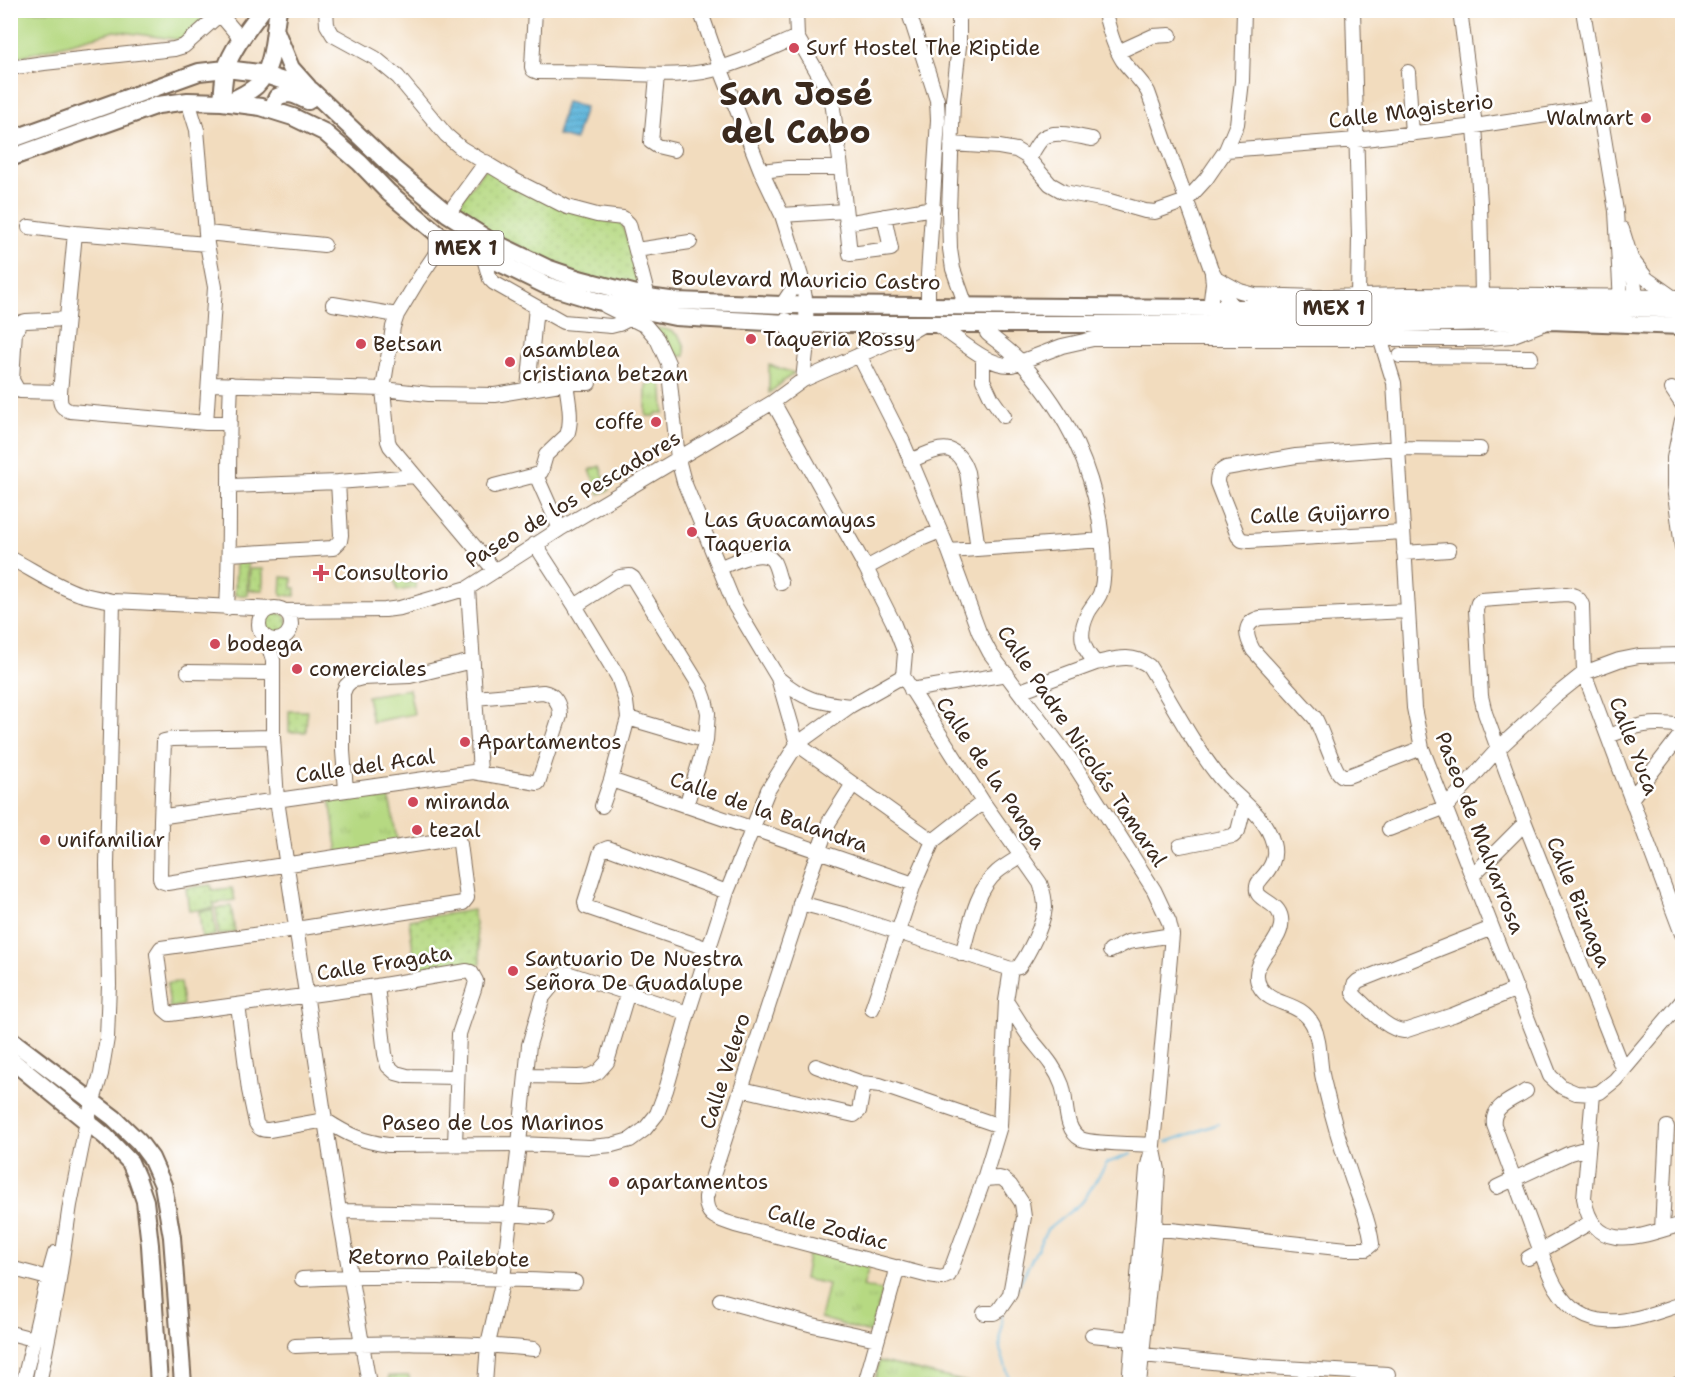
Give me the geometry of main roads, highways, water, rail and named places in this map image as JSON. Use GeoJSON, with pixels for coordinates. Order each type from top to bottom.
{"type":"FeatureCollection","features":[{"type":"Feature","properties":{"kind":"highway"},"geometry":{"type":"LineString","coordinates":[[784,314],[807,334]]}},
{"type":"Feature","properties":{"kind":"main road"},"geometry":{"type":"LineString","coordinates":[[262,10],[241,39],[226,69],[225,102],[251,89],[265,74],[278,10]]}},
{"type":"Feature","properties":{"kind":"main road"},"geometry":{"type":"LineString","coordinates":[[275,28],[291,68],[311,90]]}},
{"type":"Feature","properties":{"kind":"main road","name":"Boulevard Mauricio Castro"},"geometry":{"type":"LineString","coordinates":[[10,140],[199,72],[226,69],[265,74],[311,90],[394,169],[448,214],[489,240],[547,268],[648,297],[784,314]]}},
{"type":"Feature","properties":{"kind":"main road"},"geometry":{"type":"LineString","coordinates":[[271,110],[277,97],[285,93],[339,116]]}},
{"type":"Feature","properties":{"kind":"main road","name":"Boulevard Mauricio Castro"},"geometry":{"type":"LineString","coordinates":[[10,158],[158,105],[188,101],[225,102],[261,107],[293,117],[324,132],[360,163],[389,193],[445,240],[483,255],[545,285],[597,302],[675,317],[784,314],[806,304],[1233,308],[1316,302],[1380,316]]}},
{"type":"Feature","properties":{"kind":"main road","name":"Boulevard Mauricio Castro"},"geometry":{"type":"LineString","coordinates":[[1407,317],[1629,309],[1683,310]]}},
{"type":"Feature","properties":{"kind":"main road","name":"Boulevard Mauricio Castro"},"geometry":{"type":"LineString","coordinates":[[807,334],[930,324],[1143,324],[1380,316],[1550,321],[1629,309],[1683,326]]}},
{"type":"Feature","properties":{"kind":"main road"},"geometry":{"type":"LineString","coordinates":[[1143,324],[1167,338]]}},
{"type":"Feature","properties":{"kind":"main road"},"geometry":{"type":"LineString","coordinates":[[10,1039],[114,1118],[139,1142],[151,1158],[163,1185],[172,1237],[183,1384]]}},
{"type":"Feature","properties":{"kind":"main road"},"geometry":{"type":"LineString","coordinates":[[10,1059],[106,1137],[130,1162],[146,1201],[159,1384]]}},
{"type":"Feature","properties":{"kind":"water"},"geometry":{"type":"Polygon","coordinates":[[[566,102],[585,107],[575,140],[557,135],[566,102]]]}},
{"type":"Feature","properties":{"kind":"waterway"},"geometry":{"type":"LineString","coordinates":[[1167,1142],[1218,1124]]}},
{"type":"Feature","properties":{"kind":"waterway"},"geometry":{"type":"LineString","coordinates":[[1017,1288],[1047,1230],[1083,1201],[1107,1163],[1131,1154]]}},
{"type":"Feature","properties":{"kind":"waterway"},"geometry":{"type":"LineString","coordinates":[[1002,1314],[1000,1349],[1011,1384]]}},
{"type":"Feature","properties":{"kind":"place","name":"Surf Hostel The Riptide"},"geometry":{"type":"Point","coordinates":[794,48]}},
{"type":"Feature","properties":{"kind":"place","name":"Walmart"},"geometry":{"type":"Point","coordinates":[1646,118]}},
{"type":"Feature","properties":{"kind":"place","name":"Taqueria Rossy"},"geometry":{"type":"Point","coordinates":[751,339]}},
{"type":"Feature","properties":{"kind":"place","name":"Betsan"},"geometry":{"type":"Point","coordinates":[361,344]}},
{"type":"Feature","properties":{"kind":"place","name":"asamblea cristiana betzan"},"geometry":{"type":"Point","coordinates":[510,362]}},
{"type":"Feature","properties":{"kind":"place","name":"coffe"},"geometry":{"type":"Point","coordinates":[656,422]}},
{"type":"Feature","properties":{"kind":"place","name":"Las Guacamayas Taqueria"},"geometry":{"type":"Point","coordinates":[692,532]}},
{"type":"Feature","properties":{"kind":"place","name":"Consultorio"},"geometry":{"type":"Point","coordinates":[321,573]}},
{"type":"Feature","properties":{"kind":"place","name":"bodega"},"geometry":{"type":"Point","coordinates":[215,644]}},
{"type":"Feature","properties":{"kind":"place","name":"comerciales"},"geometry":{"type":"Point","coordinates":[297,669]}},
{"type":"Feature","properties":{"kind":"place","name":"Apartamentos"},"geometry":{"type":"Point","coordinates":[465,742]}},
{"type":"Feature","properties":{"kind":"place","name":"miranda"},"geometry":{"type":"Point","coordinates":[413,802]}},
{"type":"Feature","properties":{"kind":"place","name":"tezal"},"geometry":{"type":"Point","coordinates":[417,830]}},
{"type":"Feature","properties":{"kind":"place","name":"unifamiliar"},"geometry":{"type":"Point","coordinates":[45,840]}},
{"type":"Feature","properties":{"kind":"place","name":"Santuario De Nuestra Señora De Guadalupe"},"geometry":{"type":"Point","coordinates":[513,971]}},
{"type":"Feature","properties":{"kind":"place","name":"apartamentos"},"geometry":{"type":"Point","coordinates":[614,1182]}},
{"type":"Feature","properties":{"kind":"district","name":"San José del Cabo"},"geometry":{"type":"Point","coordinates":[796,112]}}]}
